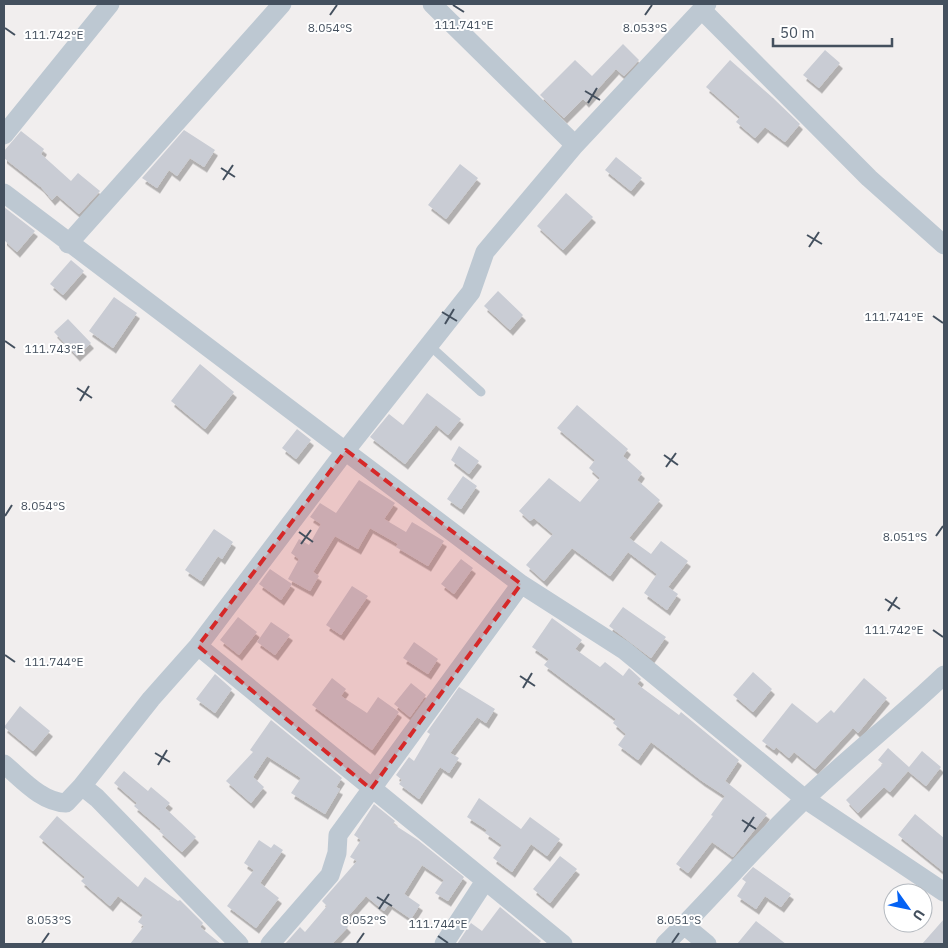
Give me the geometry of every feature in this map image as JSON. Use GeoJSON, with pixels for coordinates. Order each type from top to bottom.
{"type":"FeatureCollection","features":[{"type":"Feature","properties":{"kind":"street"},"geometry":{"type":"LineString","coordinates":[[4,135],[110,4]]}},
{"type":"Feature","properties":{"kind":"street"},"geometry":{"type":"LineString","coordinates":[[68,244],[282,4]]}},
{"type":"Feature","properties":{"kind":"street"},"geometry":{"type":"LineString","coordinates":[[432,4],[575,146]]}},
{"type":"Feature","properties":{"kind":"street"},"geometry":{"type":"LineString","coordinates":[[4,764],[41,795],[55,803],[66,803],[82,786],[151,699],[198,646],[346,450],[471,292],[485,252],[575,146],[704,7],[863,172],[944,245]]}},
{"type":"Feature","properties":{"kind":"street"},"geometry":{"type":"LineString","coordinates":[[4,193],[68,244],[346,450],[521,584],[624,650],[804,799],[944,892]]}},
{"type":"Feature","properties":{"kind":"street"},"geometry":{"type":"LineString","coordinates":[[270,944],[330,874],[337,853],[338,835],[521,584]]}},
{"type":"Feature","properties":{"kind":"street"},"geometry":{"type":"LineString","coordinates":[[198,646],[563,944]]}},
{"type":"Feature","properties":{"kind":"street"},"geometry":{"type":"LineString","coordinates":[[665,944],[804,799],[944,675]]}},
{"type":"Feature","properties":{"kind":"street"},"geometry":{"type":"LineString","coordinates":[[82,786],[97,798],[239,944]]}},
{"type":"Feature","properties":{"kind":"street"},"geometry":{"type":"LineString","coordinates":[[444,944],[485,881]]}},
{"type":"Feature","properties":{"kind":"street"},"geometry":{"type":"LineString","coordinates":[[684,925],[707,944]]}},
{"type":"Feature","properties":{"kind":"lane"},"geometry":{"type":"LineString","coordinates":[[429,345],[481,392]]}},
{"type":"Feature","properties":{"kind":"highlighted area"},"geometry":{"type":"Polygon","coordinates":[[[346,450],[521,584],[371,789],[198,646],[346,450]]]}},
{"type":"Feature","properties":{"kind":"building"},"geometry":{"type":"Polygon","coordinates":[[[623,44],[639,60],[624,76],[616,69],[586,102],[583,99],[564,118],[540,95],[575,60],[592,76],[623,44]]]}},
{"type":"Feature","properties":{"kind":"building"},"geometry":{"type":"Polygon","coordinates":[[[825,50],[840,63],[819,88],[803,75],[825,50]]]}},
{"type":"Feature","properties":{"kind":"building"},"geometry":{"type":"Polygon","coordinates":[[[730,60],[800,124],[785,142],[765,127],[755,138],[736,122],[740,117],[706,87],[730,60]]]}},
{"type":"Feature","properties":{"kind":"building"},"geometry":{"type":"Polygon","coordinates":[[[184,130],[215,150],[204,167],[190,158],[177,176],[169,170],[157,188],[142,178],[184,130]]]}},
{"type":"Feature","properties":{"kind":"building"},"geometry":{"type":"Polygon","coordinates":[[[21,131],[44,149],[41,154],[71,181],[78,173],[100,191],[79,214],[57,195],[52,200],[41,187],[4,158],[4,151],[21,131]]]}},
{"type":"Feature","properties":{"kind":"building"},"geometry":{"type":"Polygon","coordinates":[[[616,157],[642,178],[631,191],[605,170],[616,157]]]}},
{"type":"Feature","properties":{"kind":"building"},"geometry":{"type":"Polygon","coordinates":[[[460,164],[478,178],[446,219],[428,205],[460,164]]]}},
{"type":"Feature","properties":{"kind":"building"},"geometry":{"type":"Polygon","coordinates":[[[566,193],[593,217],[563,250],[537,226],[566,193]]]}},
{"type":"Feature","properties":{"kind":"building"},"geometry":{"type":"Polygon","coordinates":[[[4,207],[35,231],[17,252],[4,240],[4,207]]]}},
{"type":"Feature","properties":{"kind":"building"},"geometry":{"type":"Polygon","coordinates":[[[71,260],[84,271],[63,295],[50,284],[71,260]]]}},
{"type":"Feature","properties":{"kind":"building"},"geometry":{"type":"Polygon","coordinates":[[[498,291],[523,315],[510,330],[484,306],[498,291]]]}},
{"type":"Feature","properties":{"kind":"building"},"geometry":{"type":"Polygon","coordinates":[[[114,297],[137,313],[113,348],[89,331],[114,297]]]}},
{"type":"Feature","properties":{"kind":"building"},"geometry":{"type":"Polygon","coordinates":[[[68,319],[91,343],[77,356],[54,332],[68,319]]]}},
{"type":"Feature","properties":{"kind":"building"},"geometry":{"type":"Polygon","coordinates":[[[200,364],[234,392],[205,429],[171,401],[200,364]]]}},
{"type":"Feature","properties":{"kind":"building"},"geometry":{"type":"Polygon","coordinates":[[[427,393],[461,419],[448,435],[436,425],[405,464],[370,437],[389,414],[403,425],[427,393]]]}},
{"type":"Feature","properties":{"kind":"building"},"geometry":{"type":"Polygon","coordinates":[[[577,405],[628,449],[623,456],[642,473],[637,480],[660,500],[629,538],[651,554],[661,541],[688,561],[668,587],[678,594],[667,610],[644,593],[657,574],[628,552],[610,576],[572,548],[544,581],[526,565],[553,534],[534,518],[530,521],[519,511],[549,478],[580,502],[600,478],[589,468],[595,460],[557,428],[577,405]]]}},
{"type":"Feature","properties":{"kind":"building"},"geometry":{"type":"Polygon","coordinates":[[[297,429],[311,440],[296,459],[282,448],[297,429]]]}},
{"type":"Feature","properties":{"kind":"building"},"geometry":{"type":"Polygon","coordinates":[[[459,446],[479,461],[469,474],[451,460],[459,446]]]}},
{"type":"Feature","properties":{"kind":"building"},"geometry":{"type":"Polygon","coordinates":[[[463,476],[477,486],[461,509],[447,499],[463,476]]]}},
{"type":"Feature","properties":{"kind":"building"},"geometry":{"type":"Polygon","coordinates":[[[359,480],[395,503],[384,519],[406,532],[412,522],[444,541],[428,566],[396,547],[398,544],[370,528],[358,549],[335,536],[313,572],[319,576],[310,591],[288,579],[299,559],[291,553],[299,539],[309,545],[321,524],[310,517],[320,503],[336,513],[359,480]]]}},
{"type":"Feature","properties":{"kind":"building"},"geometry":{"type":"Polygon","coordinates":[[[214,529],[233,542],[222,559],[218,556],[201,581],[185,570],[214,529]]]}},
{"type":"Feature","properties":{"kind":"building"},"geometry":{"type":"Polygon","coordinates":[[[461,559],[473,568],[454,594],[441,584],[461,559]]]}},
{"type":"Feature","properties":{"kind":"building"},"geometry":{"type":"Polygon","coordinates":[[[270,569],[292,584],[281,600],[259,584],[270,569]]]}},
{"type":"Feature","properties":{"kind":"building"},"geometry":{"type":"Polygon","coordinates":[[[352,586],[368,596],[341,635],[326,625],[352,586]]]}},
{"type":"Feature","properties":{"kind":"building"},"geometry":{"type":"Polygon","coordinates":[[[623,607],[666,637],[651,658],[609,626],[623,607]]]}},
{"type":"Feature","properties":{"kind":"building"},"geometry":{"type":"Polygon","coordinates":[[[238,617],[257,632],[239,655],[220,640],[238,617]]]}},
{"type":"Feature","properties":{"kind":"building"},"geometry":{"type":"Polygon","coordinates":[[[552,618],[582,640],[575,649],[600,667],[605,662],[623,676],[629,668],[641,679],[637,684],[679,715],[681,712],[739,760],[725,781],[767,814],[733,857],[712,842],[688,873],[676,864],[713,816],[711,815],[725,796],[651,742],[638,760],[618,745],[626,734],[613,723],[616,719],[544,665],[549,659],[532,647],[552,618]]]}},
{"type":"Feature","properties":{"kind":"building"},"geometry":{"type":"Polygon","coordinates":[[[271,622],[290,635],[275,655],[257,642],[271,622]]]}},
{"type":"Feature","properties":{"kind":"building"},"geometry":{"type":"Polygon","coordinates":[[[414,642],[438,659],[428,674],[403,658],[414,642]]]}},
{"type":"Feature","properties":{"kind":"building"},"geometry":{"type":"Polygon","coordinates":[[[753,672],[772,689],[753,712],[733,695],[753,672]]]}},
{"type":"Feature","properties":{"kind":"building"},"geometry":{"type":"Polygon","coordinates":[[[215,674],[232,689],[215,713],[196,699],[215,674]]]}},
{"type":"Feature","properties":{"kind":"building"},"geometry":{"type":"Polygon","coordinates":[[[332,678],[346,689],[341,696],[367,713],[378,697],[399,712],[372,750],[312,705],[332,678]]]}},
{"type":"Feature","properties":{"kind":"building"},"geometry":{"type":"Polygon","coordinates":[[[864,678],[887,698],[858,733],[853,728],[815,769],[794,752],[789,758],[776,747],[774,750],[762,741],[792,703],[817,723],[831,710],[834,713],[864,678]]]}},
{"type":"Feature","properties":{"kind":"building"},"geometry":{"type":"Polygon","coordinates":[[[411,683],[426,695],[410,717],[394,704],[411,683]]]}},
{"type":"Feature","properties":{"kind":"building"},"geometry":{"type":"Polygon","coordinates":[[[459,687],[495,709],[486,723],[477,717],[450,753],[459,758],[449,773],[440,767],[419,799],[399,784],[402,780],[396,775],[409,757],[414,761],[430,734],[427,732],[459,687]]]}},
{"type":"Feature","properties":{"kind":"building"},"geometry":{"type":"Polygon","coordinates":[[[20,706],[50,731],[33,751],[4,727],[20,706]]]}},
{"type":"Feature","properties":{"kind":"building"},"geometry":{"type":"Polygon","coordinates":[[[271,720],[342,778],[336,787],[340,789],[325,814],[291,793],[301,778],[267,756],[253,777],[264,787],[251,803],[226,781],[253,752],[250,750],[271,720]]]}},
{"type":"Feature","properties":{"kind":"building"},"geometry":{"type":"Polygon","coordinates":[[[888,748],[909,767],[922,751],[941,767],[926,786],[908,771],[890,792],[884,787],[858,813],[846,800],[883,764],[878,760],[888,748]]]}},
{"type":"Feature","properties":{"kind":"building"},"geometry":{"type":"Polygon","coordinates":[[[124,771],[148,791],[151,787],[170,803],[165,808],[196,837],[182,852],[159,831],[161,829],[134,806],[137,803],[114,783],[124,771]]]}},
{"type":"Feature","properties":{"kind":"building"},"geometry":{"type":"Polygon","coordinates":[[[479,798],[521,829],[530,817],[560,839],[547,856],[531,844],[512,872],[493,858],[502,845],[485,833],[487,830],[467,817],[479,798]]]}},
{"type":"Feature","properties":{"kind":"building"},"geometry":{"type":"Polygon","coordinates":[[[374,804],[395,821],[393,824],[418,840],[464,877],[448,901],[435,893],[444,880],[422,865],[404,894],[420,905],[411,919],[389,904],[384,911],[366,896],[343,922],[348,927],[332,944],[285,944],[300,927],[305,932],[327,906],[322,901],[357,861],[350,857],[361,840],[354,835],[374,804]]]}},
{"type":"Feature","properties":{"kind":"building"},"geometry":{"type":"Polygon","coordinates":[[[915,814],[944,838],[944,872],[898,835],[915,814]]]}},
{"type":"Feature","properties":{"kind":"building"},"geometry":{"type":"Polygon","coordinates":[[[57,816],[138,887],[145,877],[178,901],[180,900],[203,923],[200,927],[221,944],[130,944],[144,926],[138,922],[143,915],[118,896],[110,906],[81,881],[85,877],[39,837],[57,816]]]}},
{"type":"Feature","properties":{"kind":"building"},"geometry":{"type":"Polygon","coordinates":[[[259,840],[271,848],[274,844],[283,850],[260,883],[279,898],[256,928],[227,906],[254,870],[244,863],[259,840]]]}},
{"type":"Feature","properties":{"kind":"building"},"geometry":{"type":"Polygon","coordinates":[[[560,856],[577,869],[550,903],[533,889],[560,856]]]}},
{"type":"Feature","properties":{"kind":"building"},"geometry":{"type":"Polygon","coordinates":[[[753,867],[791,894],[781,907],[765,896],[756,909],[737,896],[746,882],[742,879],[753,867]]]}},
{"type":"Feature","properties":{"kind":"building"},"geometry":{"type":"Polygon","coordinates":[[[500,907],[541,941],[538,944],[457,944],[471,923],[482,931],[500,907]]]}},
{"type":"Feature","properties":{"kind":"building"},"geometry":{"type":"Polygon","coordinates":[[[944,919],[944,944],[922,944],[933,933],[944,919]]]}},
{"type":"Feature","properties":{"kind":"building"},"geometry":{"type":"Polygon","coordinates":[[[756,921],[786,944],[737,944],[756,921]]]}}]}
